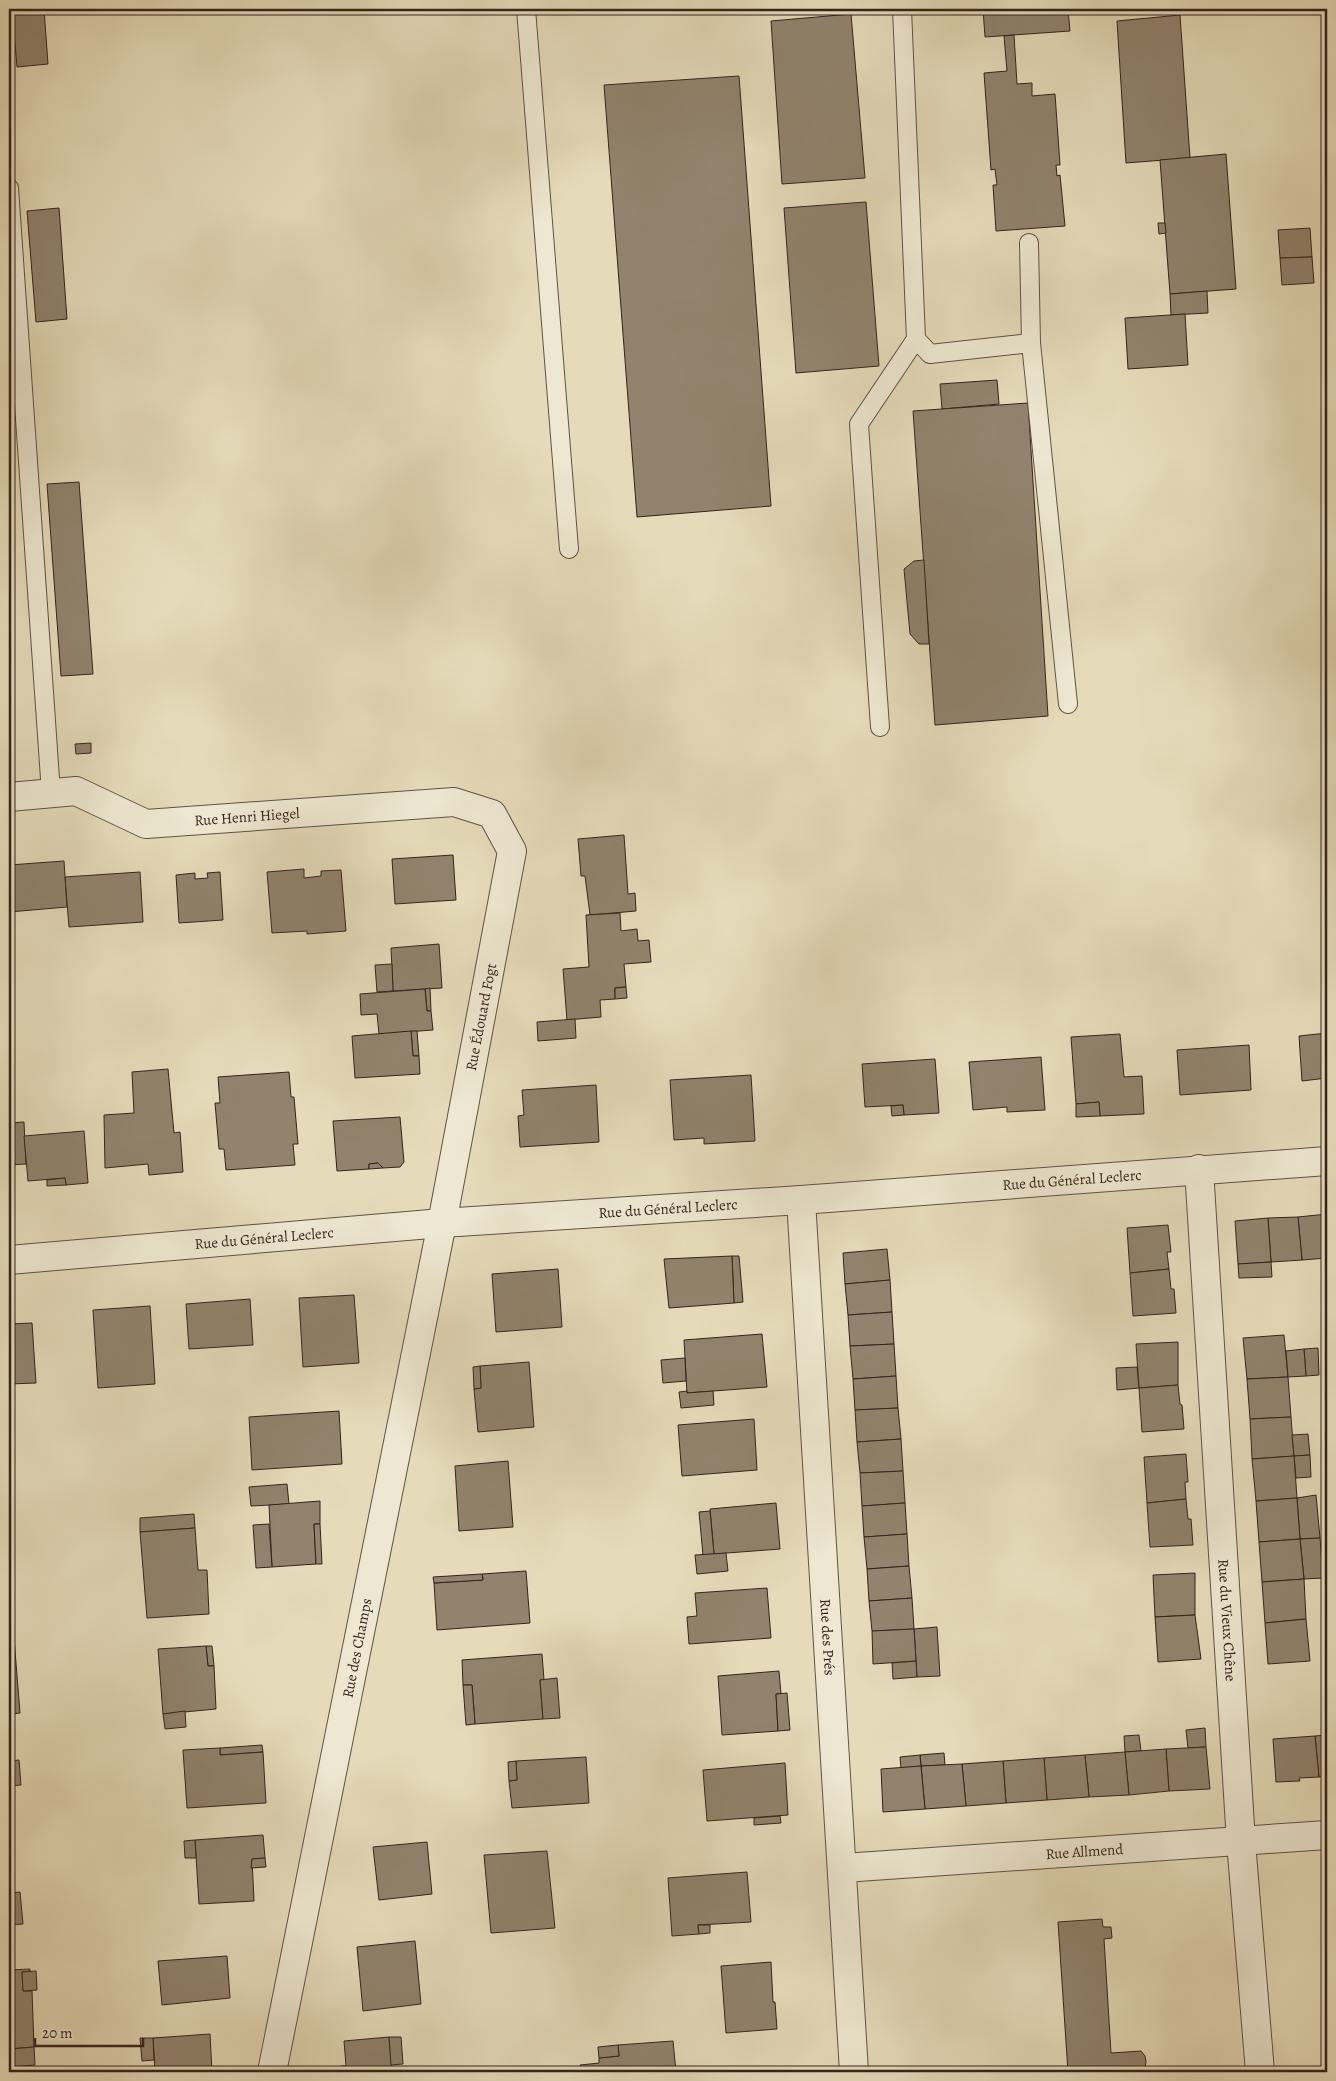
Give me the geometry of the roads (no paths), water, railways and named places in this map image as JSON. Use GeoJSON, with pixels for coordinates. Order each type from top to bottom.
{"type":"FeatureCollection","features":[{"type":"Feature","properties":{"kind":"street","name":"Rue Henri Hiegel"},"geometry":{"type":"LineString","coordinates":[[9,797],[76,791],[146,824],[454,802],[492,814]]}},
{"type":"Feature","properties":{"kind":"street","name":"Rue Édouard Fogt"},"geometry":{"type":"LineString","coordinates":[[442,1223],[512,851],[492,814]]}},
{"type":"Feature","properties":{"kind":"street","name":"Rue du Général Leclerc"},"geometry":{"type":"LineString","coordinates":[[9,1260],[442,1223],[801,1200],[1327,1161]]}},
{"type":"Feature","properties":{"kind":"street","name":"Rue du Vieux Chêne"},"geometry":{"type":"LineString","coordinates":[[1199,1169],[1241,1842],[1260,2072]]}},
{"type":"Feature","properties":{"kind":"street","name":"Rue des Prés"},"geometry":{"type":"LineString","coordinates":[[801,1200],[854,2072]]}},
{"type":"Feature","properties":{"kind":"street","name":"Rue des Champs"},"geometry":{"type":"LineString","coordinates":[[272,2072],[442,1223]]}},
{"type":"Feature","properties":{"kind":"street","name":"Rue Allmend"},"geometry":{"type":"LineString","coordinates":[[843,1868],[1327,1835]]}},
{"type":"Feature","properties":{"kind":"lane"},"geometry":{"type":"LineString","coordinates":[[526,9],[570,549]]}},
{"type":"Feature","properties":{"kind":"lane"},"geometry":{"type":"LineString","coordinates":[[880,727],[859,424],[916,339],[902,9]]}},
{"type":"Feature","properties":{"kind":"lane"},"geometry":{"type":"LineString","coordinates":[[9,188],[50,793]]}},
{"type":"Feature","properties":{"kind":"lane"},"geometry":{"type":"LineString","coordinates":[[1029,243],[1031,343],[1068,704]]}},
{"type":"Feature","properties":{"kind":"lane"},"geometry":{"type":"LineString","coordinates":[[916,339],[930,354],[1031,343]]}}]}
